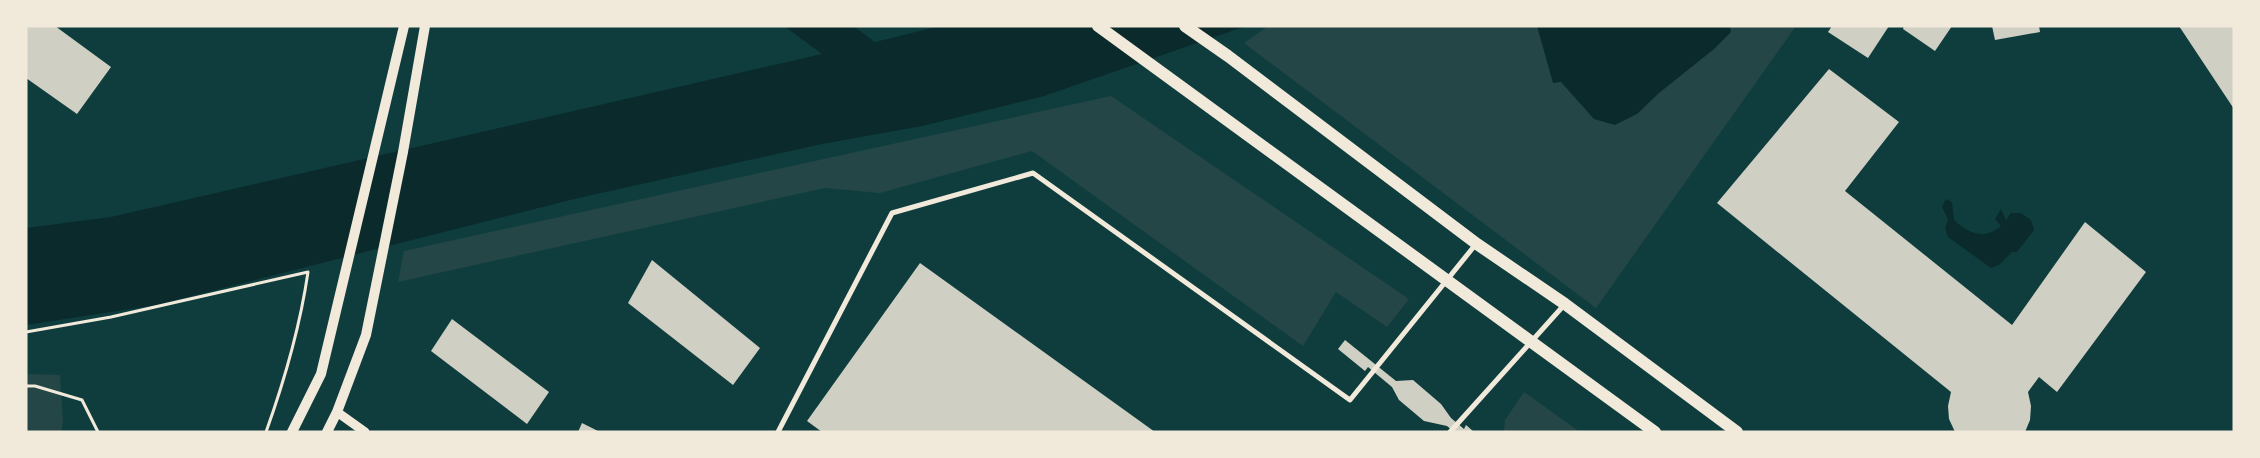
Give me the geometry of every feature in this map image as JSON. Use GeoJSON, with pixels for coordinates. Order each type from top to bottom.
{"type":"FeatureCollection","features":[{"type":"Feature","properties":{"kind":"main road"},"geometry":{"type":"LineString","coordinates":[[292,432],[321,374],[404,26]]}},
{"type":"Feature","properties":{"kind":"main road"},"geometry":{"type":"LineString","coordinates":[[327,432],[337,412],[366,335],[403,152],[425,26]]}},
{"type":"Feature","properties":{"kind":"main road"},"geometry":{"type":"LineString","coordinates":[[1098,26],[1655,432]]}},
{"type":"Feature","properties":{"kind":"main road"},"geometry":{"type":"LineString","coordinates":[[1185,26],[1228,56],[1477,244],[1565,304],[1737,432]]}},
{"type":"Feature","properties":{"kind":"street"},"geometry":{"type":"LineString","coordinates":[[778,432],[892,214],[1033,173],[1350,400],[1477,244]]}},
{"type":"Feature","properties":{"kind":"street"},"geometry":{"type":"LineString","coordinates":[[1450,432],[1565,304]]}},
{"type":"Feature","properties":{"kind":"street"},"geometry":{"type":"LineString","coordinates":[[337,412],[365,432]]}},
{"type":"Feature","properties":{"kind":"path"},"geometry":{"type":"LineString","coordinates":[[26,332],[111,316],[308,272],[301,319],[282,388],[266,432]]}},
{"type":"Feature","properties":{"kind":"path"},"geometry":{"type":"LineString","coordinates":[[26,386],[35,386],[82,400],[98,432]]}},
{"type":"Feature","properties":{"kind":"shaded area"},"geometry":{"type":"Polygon","coordinates":[[[784,26],[853,26],[875,42],[940,26],[1246,26],[1044,96],[922,126],[822,144],[574,199],[156,305],[26,325],[26,228],[111,217],[822,54],[784,26]]]}},
{"type":"Feature","properties":{"kind":"shaded area"},"geometry":{"type":"Polygon","coordinates":[[[1268,26],[1796,26],[1596,308],[1244,43],[1268,26]]]}},
{"type":"Feature","properties":{"kind":"shaded area"},"geometry":{"type":"Polygon","coordinates":[[[1537,26],[1730,26],[1731,32],[1714,49],[1659,93],[1637,114],[1615,125],[1594,119],[1561,82],[1553,83],[1537,26]]]}},
{"type":"Feature","properties":{"kind":"shaded area"},"geometry":{"type":"Polygon","coordinates":[[[1111,96],[1409,299],[1387,327],[1336,292],[1303,346],[1032,151],[880,193],[825,188],[398,282],[404,251],[1111,96]]]}},
{"type":"Feature","properties":{"kind":"shaded area"},"geometry":{"type":"Polygon","coordinates":[[[1946,199],[1952,202],[1954,220],[1971,232],[1989,233],[2001,226],[1995,219],[2001,209],[2006,220],[2011,213],[2021,213],[2031,220],[2034,230],[2017,252],[2012,252],[1999,265],[1991,268],[1948,237],[1945,228],[1948,219],[1942,207],[1946,199]]]}},
{"type":"Feature","properties":{"kind":"shaded area"},"geometry":{"type":"Polygon","coordinates":[[[26,374],[60,375],[63,422],[61,432],[26,432],[26,374]]]}},
{"type":"Feature","properties":{"kind":"shaded area"},"geometry":{"type":"Polygon","coordinates":[[[1524,392],[1580,432],[1504,432],[1505,420],[1524,392]]]}},
{"type":"Feature","properties":{"kind":"building"},"geometry":{"type":"Polygon","coordinates":[[[26,26],[55,26],[111,67],[77,114],[26,78],[26,26]]]}},
{"type":"Feature","properties":{"kind":"building"},"geometry":{"type":"Polygon","coordinates":[[[1832,26],[1889,26],[1868,58],[1828,32],[1832,26]]]}},
{"type":"Feature","properties":{"kind":"building"},"geometry":{"type":"Polygon","coordinates":[[[1904,26],[1952,26],[1935,51],[1903,29],[1904,26]]]}},
{"type":"Feature","properties":{"kind":"building"},"geometry":{"type":"Polygon","coordinates":[[[1992,26],[2039,26],[2040,32],[1995,40],[1992,26]]]}},
{"type":"Feature","properties":{"kind":"building"},"geometry":{"type":"Polygon","coordinates":[[[2179,26],[2234,26],[2234,109],[2179,26]]]}},
{"type":"Feature","properties":{"kind":"building"},"geometry":{"type":"Polygon","coordinates":[[[1829,69],[1899,122],[1845,191],[2012,325],[2085,222],[2146,272],[2057,392],[2039,377],[2028,392],[2031,406],[2030,420],[2025,432],[1955,432],[1949,419],[1948,406],[1951,392],[1717,203],[1829,69]]]}},
{"type":"Feature","properties":{"kind":"building"},"geometry":{"type":"Polygon","coordinates":[[[652,260],[760,348],[733,385],[628,303],[652,260]]]}},
{"type":"Feature","properties":{"kind":"building"},"geometry":{"type":"Polygon","coordinates":[[[920,263],[1155,432],[822,432],[807,421],[920,263]]]}},
{"type":"Feature","properties":{"kind":"building"},"geometry":{"type":"Polygon","coordinates":[[[452,319],[549,392],[527,424],[431,351],[452,319]]]}},
{"type":"Feature","properties":{"kind":"building"},"geometry":{"type":"Polygon","coordinates":[[[1345,340],[1396,381],[1413,380],[1441,404],[1451,418],[1464,429],[1466,425],[1474,432],[1454,432],[1447,426],[1424,421],[1399,400],[1392,387],[1368,367],[1365,371],[1338,349],[1345,340]]]}},
{"type":"Feature","properties":{"kind":"building"},"geometry":{"type":"Polygon","coordinates":[[[582,423],[600,432],[578,432],[582,423]]]}}]}
